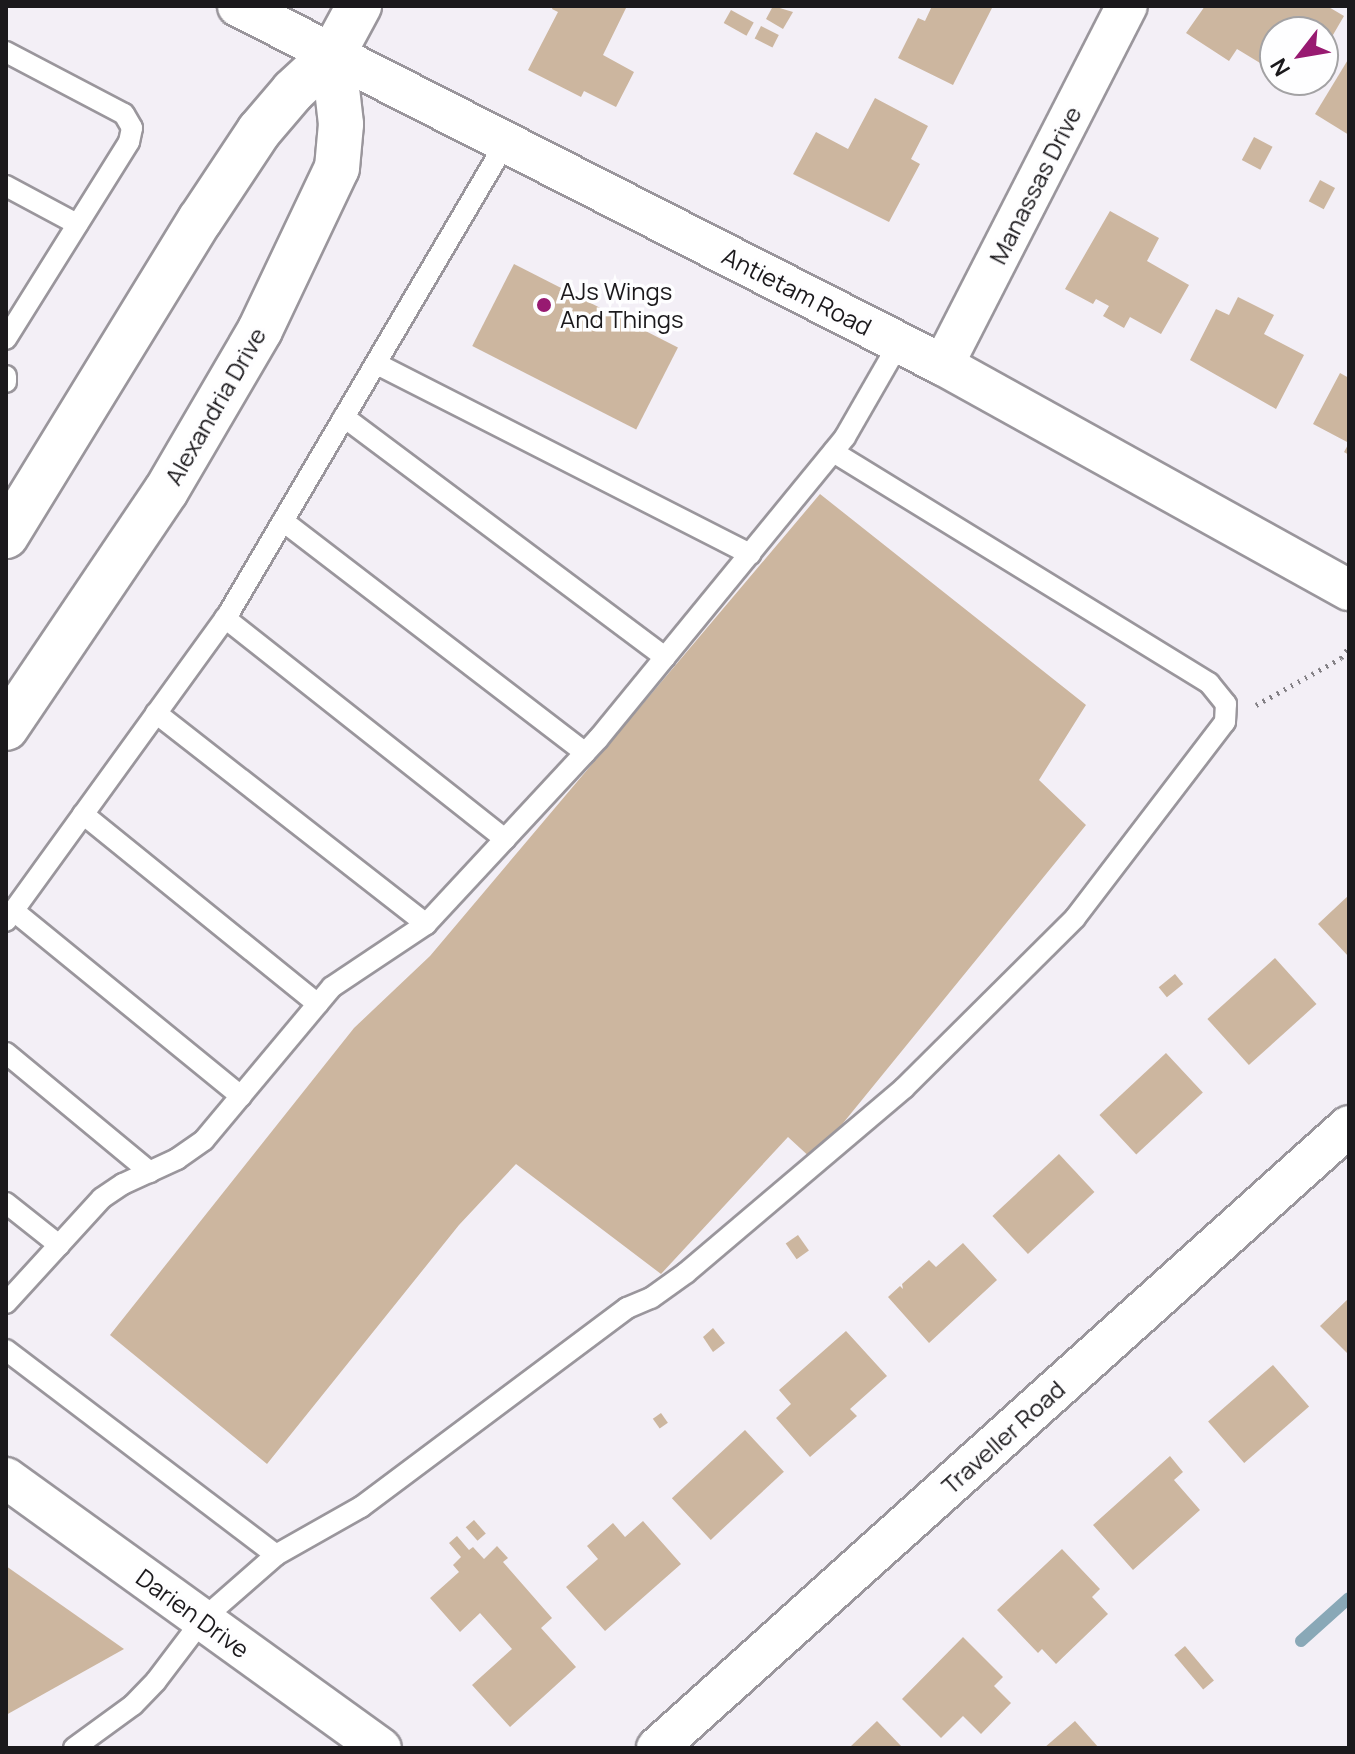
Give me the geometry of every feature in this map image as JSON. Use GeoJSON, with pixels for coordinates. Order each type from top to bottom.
{"type":"FeatureCollection","features":[{"type":"Feature","properties":{"kind":"main road"},"geometry":{"type":"LineString","coordinates":[[6,536],[200,220],[259,131],[293,91],[333,54],[359,6]]}},
{"type":"Feature","properties":{"kind":"main road","name":"Alexandria Drive"},"geometry":{"type":"LineString","coordinates":[[6,728],[166,491],[260,330],[337,168],[341,124],[333,54]]}},
{"type":"Feature","properties":{"kind":"street","name":"Antietam Road"},"geometry":{"type":"LineString","coordinates":[[238,6],[943,365],[1349,590]]}},
{"type":"Feature","properties":{"kind":"street","name":"Manassas Drive"},"geometry":{"type":"LineString","coordinates":[[943,365],[1127,6]]}},
{"type":"Feature","properties":{"kind":"street","name":"Traveller Road"},"geometry":{"type":"LineString","coordinates":[[657,1748],[1349,1126]]}},
{"type":"Feature","properties":{"kind":"street","name":"Darien Drive"},"geometry":{"type":"LineString","coordinates":[[6,1478],[381,1748]]}},
{"type":"Feature","properties":{"kind":"lane"},"geometry":{"type":"LineString","coordinates":[[6,52],[124,114],[132,128],[129,142],[10,325]]}},
{"type":"Feature","properties":{"kind":"lane"},"geometry":{"type":"LineString","coordinates":[[241,1096],[10,916],[225,618],[506,142]]}},
{"type":"Feature","properties":{"kind":"lane"},"geometry":{"type":"LineString","coordinates":[[6,186],[77,224]]}},
{"type":"Feature","properties":{"kind":"lane"},"geometry":{"type":"LineString","coordinates":[[6,1303],[102,1198],[177,1159],[204,1140],[318,1004],[346,976],[426,924],[585,753],[750,554],[833,452],[899,343]]}},
{"type":"Feature","properties":{"kind":"lane"},"geometry":{"type":"LineString","coordinates":[[377,364],[750,554]]}},
{"type":"Feature","properties":{"kind":"lane"},"geometry":{"type":"LineString","coordinates":[[344,417],[665,657]]}},
{"type":"Feature","properties":{"kind":"lane"},"geometry":{"type":"LineString","coordinates":[[74,1748],[133,1705],[156,1681],[203,1619],[276,1555],[361,1507],[627,1308],[651,1298],[686,1273],[904,1088],[1075,918],[1225,722],[1226,704],[1209,683],[833,452]]}},
{"type":"Feature","properties":{"kind":"lane"},"geometry":{"type":"LineString","coordinates":[[283,521],[585,753]]}},
{"type":"Feature","properties":{"kind":"lane"},"geometry":{"type":"LineString","coordinates":[[225,618],[505,839]]}},
{"type":"Feature","properties":{"kind":"lane"},"geometry":{"type":"LineString","coordinates":[[156,713],[426,924]]}},
{"type":"Feature","properties":{"kind":"lane"},"geometry":{"type":"LineString","coordinates":[[83,814],[318,1004]]}},
{"type":"Feature","properties":{"kind":"lane"},"geometry":{"type":"LineString","coordinates":[[6,1053],[150,1172]]}},
{"type":"Feature","properties":{"kind":"lane"},"geometry":{"type":"LineString","coordinates":[[6,1203],[59,1245]]}},
{"type":"Feature","properties":{"kind":"lane"},"geometry":{"type":"LineString","coordinates":[[6,1350],[276,1555]]}},
{"type":"Feature","properties":{"kind":"path"},"geometry":{"type":"LineString","coordinates":[[1225,722],[1341,658],[1349,647]]}},
{"type":"Feature","properties":{"kind":"building"},"geometry":{"type":"Polygon","coordinates":[[[553,6],[627,6],[603,55],[634,72],[616,107],[584,91],[581,97],[528,70],[558,12],[552,9],[553,6]]]}},
{"type":"Feature","properties":{"kind":"building"},"geometry":{"type":"Polygon","coordinates":[[[773,6],[793,12],[783,29],[766,19],[773,6]]]}},
{"type":"Feature","properties":{"kind":"building"},"geometry":{"type":"Polygon","coordinates":[[[932,6],[993,6],[953,85],[898,58],[918,18],[925,21],[932,6]]]}},
{"type":"Feature","properties":{"kind":"building"},"geometry":{"type":"Polygon","coordinates":[[[1205,6],[1327,6],[1344,16],[1339,25],[1339,16],[1259,16],[1259,62],[1237,49],[1229,61],[1186,33],[1205,6]]]}},
{"type":"Feature","properties":{"kind":"building"},"geometry":{"type":"Polygon","coordinates":[[[731,10],[754,23],[746,36],[724,23],[731,10]]]}},
{"type":"Feature","properties":{"kind":"building"},"geometry":{"type":"Polygon","coordinates":[[[761,26],[779,35],[772,48],[755,38],[761,26]]]}},
{"type":"Feature","properties":{"kind":"building"},"geometry":{"type":"Polygon","coordinates":[[[1349,58],[1349,135],[1315,114],[1326,96],[1339,96],[1339,74],[1349,58]]]}},
{"type":"Feature","properties":{"kind":"building"},"geometry":{"type":"Polygon","coordinates":[[[875,98],[928,126],[911,159],[920,164],[889,222],[793,174],[816,132],[848,149],[875,98]]]}},
{"type":"Feature","properties":{"kind":"building"},"geometry":{"type":"Polygon","coordinates":[[[1254,137],[1273,147],[1260,170],[1242,160],[1254,137]]]}},
{"type":"Feature","properties":{"kind":"building"},"geometry":{"type":"Polygon","coordinates":[[[1320,180],[1335,188],[1324,209],[1309,201],[1320,180]]]}},
{"type":"Feature","properties":{"kind":"building"},"geometry":{"type":"Polygon","coordinates":[[[1110,211],[1159,238],[1147,261],[1189,285],[1161,334],[1130,317],[1124,328],[1103,316],[1109,306],[1096,299],[1093,304],[1065,289],[1110,211]]]}},
{"type":"Feature","properties":{"kind":"building","name":"AJs Wings And Things"},"geometry":{"type":"Polygon","coordinates":[[[514,264],[678,348],[636,430],[472,346],[514,264]]]}},
{"type":"Feature","properties":{"kind":"building"},"geometry":{"type":"Polygon","coordinates":[[[1238,297],[1274,315],[1264,334],[1304,355],[1276,409],[1190,360],[1216,309],[1229,315],[1238,297]]]}},
{"type":"Feature","properties":{"kind":"building"},"geometry":{"type":"Polygon","coordinates":[[[1340,373],[1349,378],[1349,443],[1313,424],[1340,373]]]}},
{"type":"Feature","properties":{"kind":"building"},"geometry":{"type":"Polygon","coordinates":[[[820,494],[1086,705],[1039,780],[1086,825],[813,1160],[788,1137],[661,1274],[516,1164],[459,1225],[267,1464],[110,1335],[354,1028],[430,956],[820,494]]]}},
{"type":"Feature","properties":{"kind":"building"},"geometry":{"type":"Polygon","coordinates":[[[1349,895],[1349,957],[1318,924],[1349,895]]]}},
{"type":"Feature","properties":{"kind":"building"},"geometry":{"type":"Polygon","coordinates":[[[1275,958],[1316,1004],[1249,1065],[1207,1019],[1275,958]]]}},
{"type":"Feature","properties":{"kind":"building"},"geometry":{"type":"Polygon","coordinates":[[[1175,974],[1183,984],[1167,997],[1159,987],[1175,974]]]}},
{"type":"Feature","properties":{"kind":"building"},"geometry":{"type":"Polygon","coordinates":[[[1166,1053],[1203,1092],[1136,1155],[1099,1115],[1166,1053]]]}},
{"type":"Feature","properties":{"kind":"building"},"geometry":{"type":"Polygon","coordinates":[[[1059,1154],[1094,1192],[1028,1254],[992,1216],[1059,1154]]]}},
{"type":"Feature","properties":{"kind":"building"},"geometry":{"type":"Polygon","coordinates":[[[798,1235],[809,1251],[797,1259],[786,1244],[798,1235]]]}},
{"type":"Feature","properties":{"kind":"building"},"geometry":{"type":"Polygon","coordinates":[[[963,1243],[997,1280],[929,1343],[888,1297],[900,1286],[903,1289],[902,1284],[929,1260],[936,1267],[963,1243]]]}},
{"type":"Feature","properties":{"kind":"building"},"geometry":{"type":"Polygon","coordinates":[[[1349,1298],[1349,1355],[1320,1326],[1349,1298]]]}},
{"type":"Feature","properties":{"kind":"building"},"geometry":{"type":"Polygon","coordinates":[[[713,1328],[725,1343],[713,1352],[703,1337],[713,1328]]]}},
{"type":"Feature","properties":{"kind":"building"},"geometry":{"type":"Polygon","coordinates":[[[846,1331],[887,1376],[850,1409],[857,1416],[810,1457],[776,1418],[791,1404],[779,1390],[846,1331]]]}},
{"type":"Feature","properties":{"kind":"building"},"geometry":{"type":"Polygon","coordinates":[[[1273,1365],[1309,1407],[1244,1463],[1208,1421],[1273,1365]]]}},
{"type":"Feature","properties":{"kind":"building"},"geometry":{"type":"Polygon","coordinates":[[[661,1413],[668,1423],[660,1429],[653,1419],[661,1413]]]}},
{"type":"Feature","properties":{"kind":"building"},"geometry":{"type":"Polygon","coordinates":[[[745,1430],[784,1472],[711,1540],[672,1498],[745,1430]]]}},
{"type":"Feature","properties":{"kind":"building"},"geometry":{"type":"Polygon","coordinates":[[[1170,1456],[1183,1472],[1174,1480],[1200,1510],[1133,1570],[1093,1525],[1170,1456]]]}},
{"type":"Feature","properties":{"kind":"building"},"geometry":{"type":"Polygon","coordinates":[[[474,1520],[486,1534],[478,1541],[466,1527],[474,1520]]]}},
{"type":"Feature","properties":{"kind":"building"},"geometry":{"type":"Polygon","coordinates":[[[643,1521],[681,1564],[605,1631],[566,1587],[598,1559],[587,1546],[613,1523],[625,1537],[643,1521]]]}},
{"type":"Feature","properties":{"kind":"building"},"geometry":{"type":"Polygon","coordinates":[[[457,1536],[469,1550],[473,1547],[484,1559],[497,1546],[508,1558],[503,1562],[552,1618],[541,1628],[576,1667],[510,1727],[472,1685],[512,1649],[480,1613],[460,1632],[430,1598],[459,1572],[453,1565],[461,1557],[449,1543],[457,1536]]]}},
{"type":"Feature","properties":{"kind":"building"},"geometry":{"type":"Polygon","coordinates":[[[1062,1549],[1100,1589],[1092,1597],[1108,1614],[1056,1664],[1042,1649],[1038,1653],[997,1610],[1062,1549]]]}},
{"type":"Feature","properties":{"kind":"building"},"geometry":{"type":"Polygon","coordinates":[[[6,1566],[124,1649],[6,1715],[6,1566]]]}},
{"type":"Feature","properties":{"kind":"building"},"geometry":{"type":"Polygon","coordinates":[[[963,1637],[1003,1677],[994,1686],[1011,1703],[981,1734],[963,1716],[941,1738],[902,1699],[963,1637]]]}},
{"type":"Feature","properties":{"kind":"building"},"geometry":{"type":"Polygon","coordinates":[[[1185,1646],[1214,1680],[1203,1689],[1174,1655],[1185,1646]]]}},
{"type":"Feature","properties":{"kind":"building"},"geometry":{"type":"Polygon","coordinates":[[[877,1721],[903,1748],[849,1748],[877,1721]]]}},
{"type":"Feature","properties":{"kind":"building"},"geometry":{"type":"Polygon","coordinates":[[[1075,1721],[1099,1748],[1044,1748],[1075,1721]]]}},
{"type":"Feature","properties":{"kind":"waterway"},"geometry":{"type":"LineString","coordinates":[[1301,1641],[1349,1598]]}},
{"type":"Feature","properties":{"kind":"place","name":"AJs Wings And Things"},"geometry":{"type":"Point","coordinates":[544,305]}}]}
